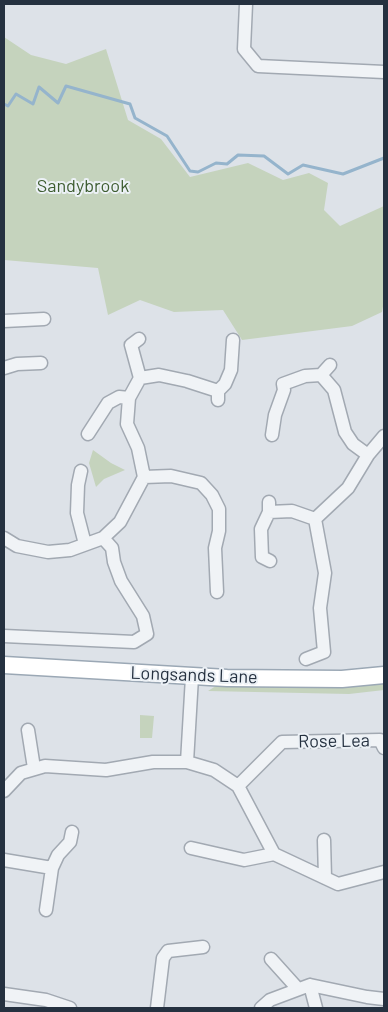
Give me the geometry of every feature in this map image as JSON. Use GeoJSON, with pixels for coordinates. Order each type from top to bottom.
{"type":"FeatureCollection","features":[{"type":"Feature","properties":{"kind":"main road","name":"Longsands Lane"},"geometry":{"type":"LineString","coordinates":[[4,665],[192,677],[342,678],[384,675]]}},
{"type":"Feature","properties":{"kind":"street"},"geometry":{"type":"LineString","coordinates":[[246,4],[244,49],[258,66],[384,72]]}},
{"type":"Feature","properties":{"kind":"street"},"geometry":{"type":"LineString","coordinates":[[4,321],[44,319]]}},
{"type":"Feature","properties":{"kind":"street"},"geometry":{"type":"LineString","coordinates":[[4,538],[16,546],[48,552],[70,550],[103,538],[120,522],[144,477],[138,448],[127,424],[128,398],[140,378],[131,345],[139,339]]}},
{"type":"Feature","properties":{"kind":"street"},"geometry":{"type":"LineString","coordinates":[[140,378],[159,375],[218,396],[231,370],[233,340]]}},
{"type":"Feature","properties":{"kind":"street"},"geometry":{"type":"LineString","coordinates":[[4,368],[17,364],[41,364]]}},
{"type":"Feature","properties":{"kind":"street"},"geometry":{"type":"LineString","coordinates":[[272,435],[275,415],[282,396],[283,384],[305,376],[321,375],[330,365]]}},
{"type":"Feature","properties":{"kind":"street"},"geometry":{"type":"LineString","coordinates":[[321,375],[334,390],[345,432],[352,444],[368,455]]}},
{"type":"Feature","properties":{"kind":"street"},"geometry":{"type":"LineString","coordinates":[[88,434],[108,403],[119,397],[128,398]]}},
{"type":"Feature","properties":{"kind":"street"},"geometry":{"type":"LineString","coordinates":[[315,519],[348,488],[368,455],[384,436]]}},
{"type":"Feature","properties":{"kind":"street"},"geometry":{"type":"LineString","coordinates":[[81,471],[78,512],[85,544]]}},
{"type":"Feature","properties":{"kind":"street"},"geometry":{"type":"LineString","coordinates":[[144,477],[171,476],[202,483],[219,508],[219,531],[215,548],[217,592]]}},
{"type":"Feature","properties":{"kind":"street"},"geometry":{"type":"LineString","coordinates":[[270,561],[262,556],[261,529],[269,507],[292,511],[315,519]]}},
{"type":"Feature","properties":{"kind":"street"},"geometry":{"type":"LineString","coordinates":[[306,659],[324,652],[320,608],[325,573],[315,519]]}},
{"type":"Feature","properties":{"kind":"street"},"geometry":{"type":"LineString","coordinates":[[4,638],[134,642],[147,634],[143,616],[121,581],[114,562],[112,548],[103,538]]}},
{"type":"Feature","properties":{"kind":"street"},"geometry":{"type":"LineString","coordinates":[[187,762],[192,677]]}},
{"type":"Feature","properties":{"kind":"street"},"geometry":{"type":"LineString","coordinates":[[28,730],[34,768]]}},
{"type":"Feature","properties":{"kind":"street","name":"Rose Lea"},"geometry":{"type":"LineString","coordinates":[[238,786],[282,742],[380,740],[384,744]]}},
{"type":"Feature","properties":{"kind":"street"},"geometry":{"type":"LineString","coordinates":[[4,791],[21,773],[34,768],[58,765],[106,770],[153,762],[187,762],[214,770],[238,786],[274,854]]}},
{"type":"Feature","properties":{"kind":"street"},"geometry":{"type":"LineString","coordinates":[[46,910],[52,868],[58,855],[70,842],[72,832]]}},
{"type":"Feature","properties":{"kind":"street"},"geometry":{"type":"LineString","coordinates":[[324,840],[325,878]]}},
{"type":"Feature","properties":{"kind":"street"},"geometry":{"type":"LineString","coordinates":[[191,848],[244,860],[274,854],[338,884],[384,872]]}},
{"type":"Feature","properties":{"kind":"street"},"geometry":{"type":"LineString","coordinates":[[4,860],[52,868]]}},
{"type":"Feature","properties":{"kind":"street"},"geometry":{"type":"LineString","coordinates":[[157,1008],[163,958],[168,951],[203,948]]}},
{"type":"Feature","properties":{"kind":"street"},"geometry":{"type":"LineString","coordinates":[[271,959],[298,990]]}},
{"type":"Feature","properties":{"kind":"street"},"geometry":{"type":"LineString","coordinates":[[310,984],[316,1008]]}},
{"type":"Feature","properties":{"kind":"street"},"geometry":{"type":"LineString","coordinates":[[261,1008],[270,1000],[310,984],[384,999]]}},
{"type":"Feature","properties":{"kind":"street"},"geometry":{"type":"LineString","coordinates":[[4,994],[46,1000],[70,1008]]}},
{"type":"Feature","properties":{"kind":"green space","name":"Sandybrook"},"geometry":{"type":"Polygon","coordinates":[[[4,37],[31,55],[66,64],[106,49],[128,120],[161,139],[190,177],[248,163],[283,180],[309,173],[328,183],[324,210],[340,226],[384,206],[384,301],[382,312],[352,326],[242,340],[223,310],[174,312],[140,300],[108,315],[98,268],[4,260],[4,37]]]}},
{"type":"Feature","properties":{"kind":"green space"},"geometry":{"type":"Polygon","coordinates":[[[93,450],[125,470],[104,479],[96,487],[89,463],[93,450]]]}},
{"type":"Feature","properties":{"kind":"green space"},"geometry":{"type":"Polygon","coordinates":[[[384,682],[384,690],[349,694],[208,691],[219,684],[311,687],[384,682]]]}},
{"type":"Feature","properties":{"kind":"green space"},"geometry":{"type":"Polygon","coordinates":[[[140,715],[154,716],[152,738],[140,738],[140,715]]]}},
{"type":"Feature","properties":{"kind":"waterway"},"geometry":{"type":"LineString","coordinates":[[4,104],[8,106],[16,94],[33,104],[39,87],[58,103],[66,86],[130,104],[135,118],[167,136],[190,171],[198,172],[216,163],[227,164],[238,155],[264,156],[288,174],[303,165],[343,174],[384,158]]}}]}
